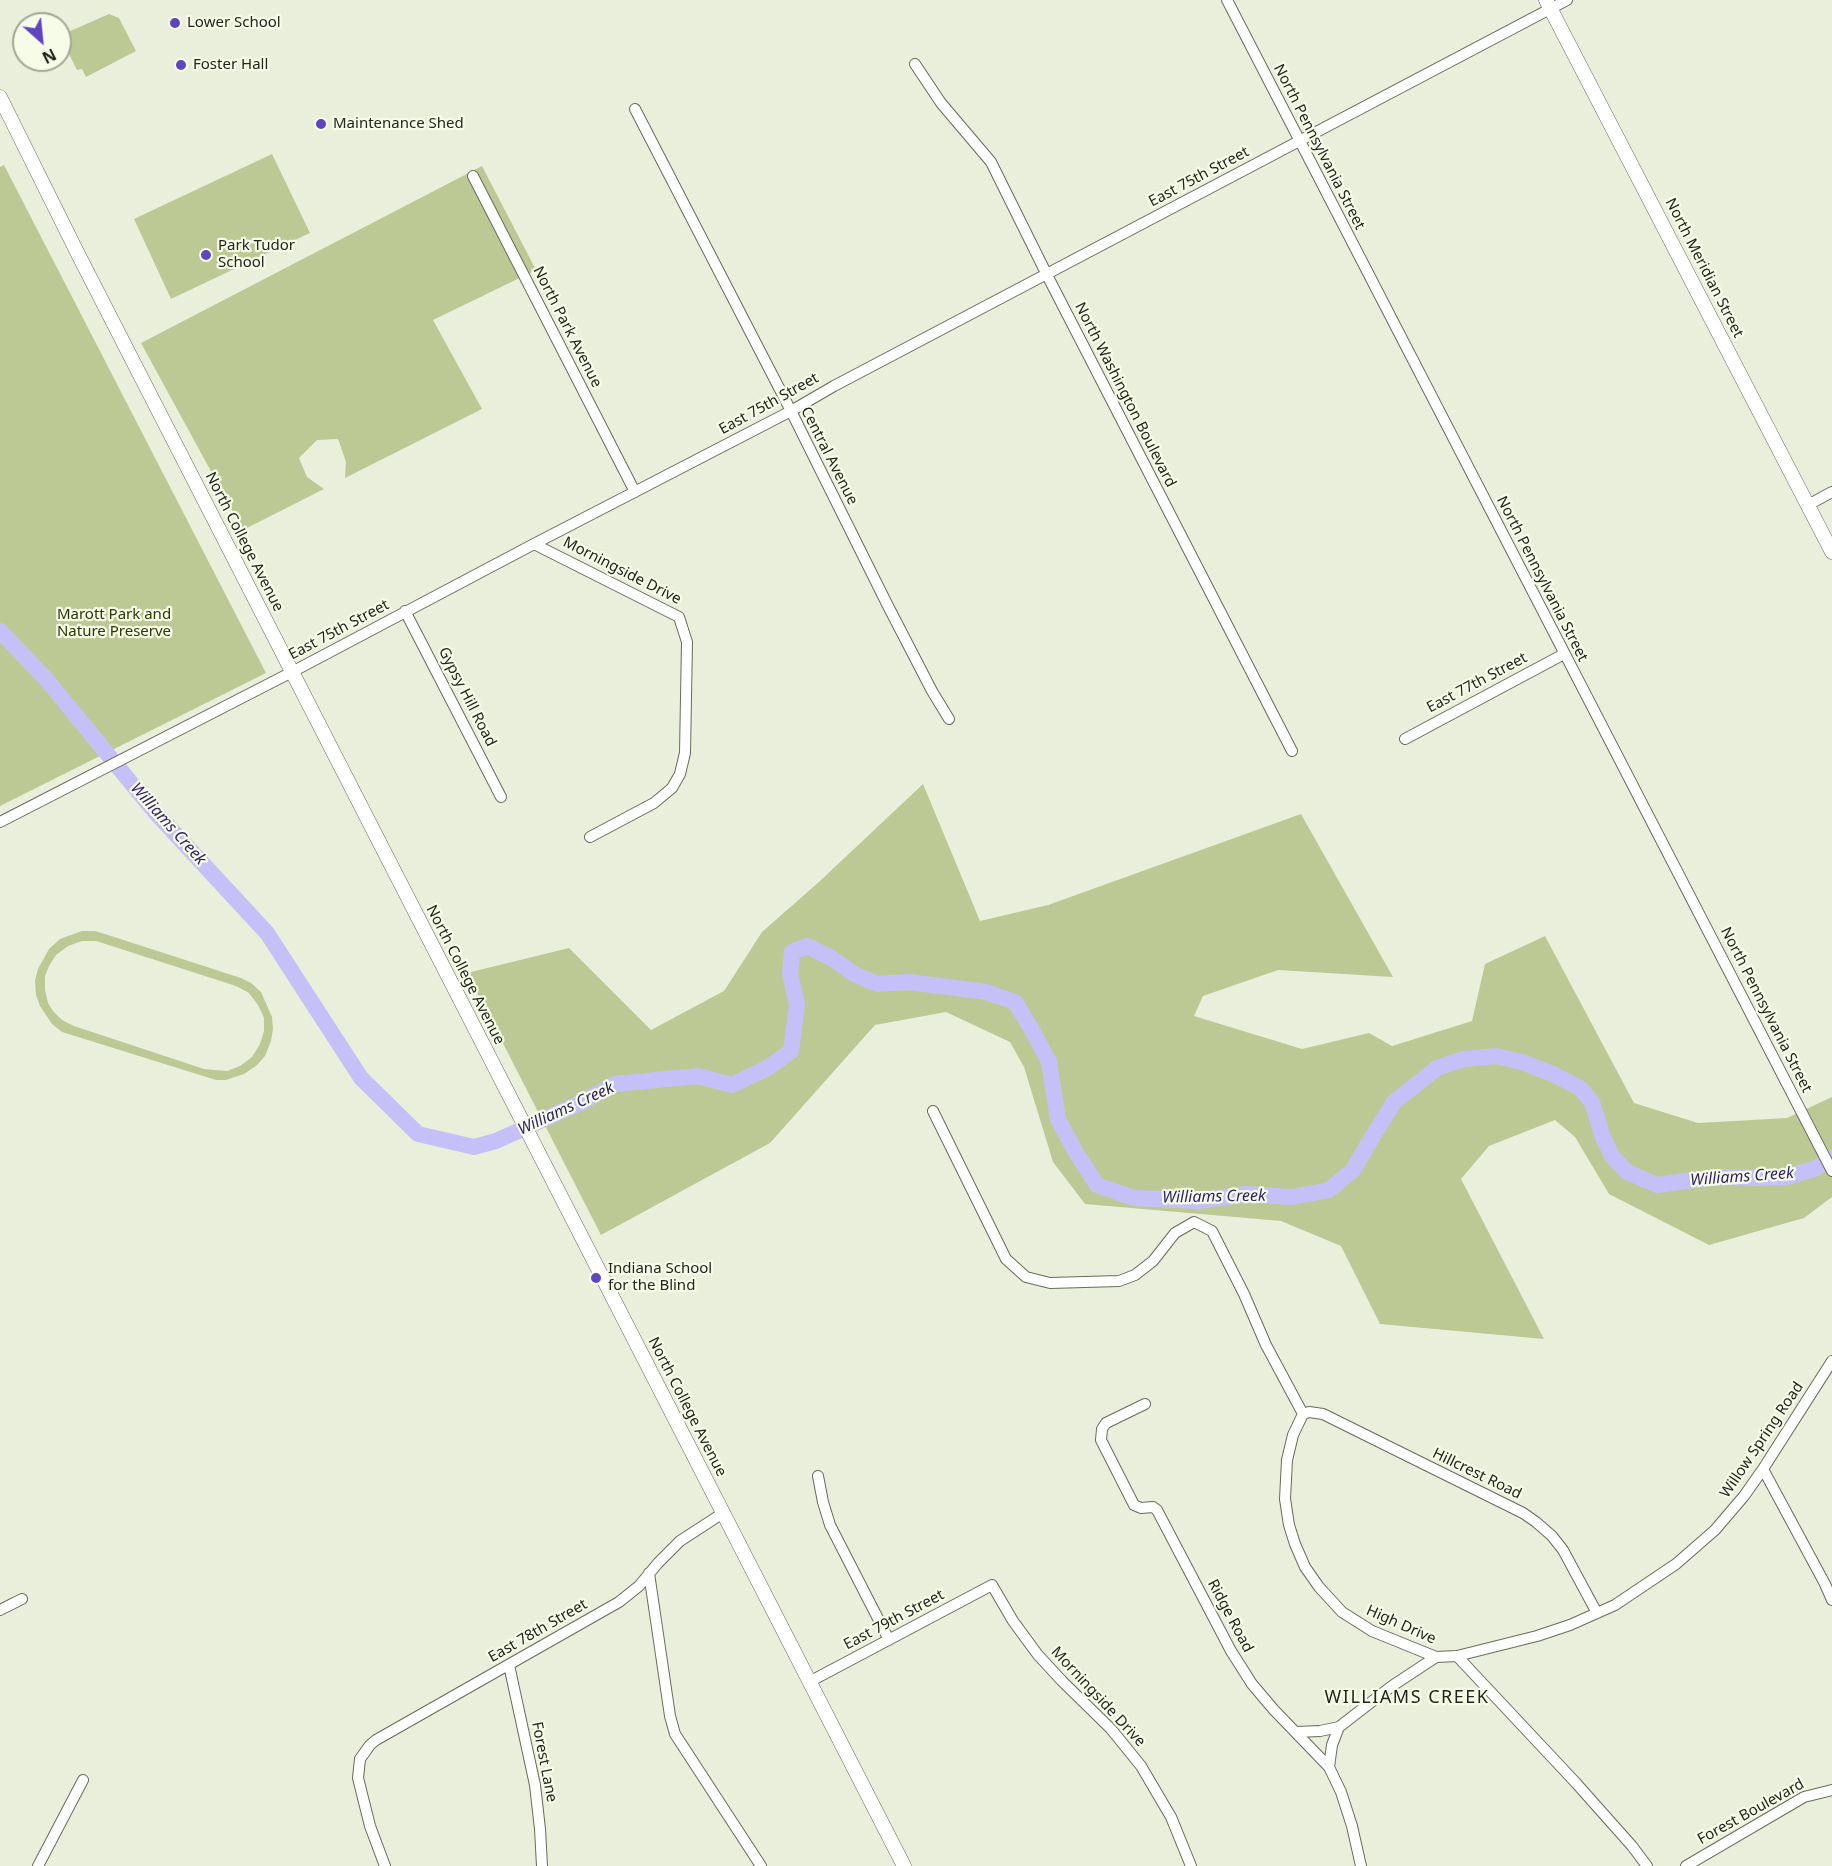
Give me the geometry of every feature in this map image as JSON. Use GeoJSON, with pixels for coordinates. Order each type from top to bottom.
{"type":"FeatureCollection","features":[{"type":"Feature","properties":{"kind":"main road","name":"North Meridian Street"},"geometry":{"type":"LineString","coordinates":[[1548,4],[1832,552]]}},
{"type":"Feature","properties":{"kind":"main road","name":"North College Avenue"},"geometry":{"type":"LineString","coordinates":[[0,97],[83,264],[904,1866]]}},
{"type":"Feature","properties":{"kind":"street","name":"North Pennsylvania Street"},"geometry":{"type":"LineString","coordinates":[[1227,0],[1831,1170]]}},
{"type":"Feature","properties":{"kind":"street","name":"East 75th Street"},"geometry":{"type":"LineString","coordinates":[[0,822],[791,411],[834,386],[1299,142],[1548,4],[1567,0]]}},
{"type":"Feature","properties":{"kind":"street","name":"North Washington Boulevard"},"geometry":{"type":"LineString","coordinates":[[915,64],[941,103],[991,162],[1292,751]]}},
{"type":"Feature","properties":{"kind":"street","name":"Central Avenue"},"geometry":{"type":"LineString","coordinates":[[635,109],[791,411],[891,612],[949,719]]}},
{"type":"Feature","properties":{"kind":"street","name":"North Park Avenue"},"geometry":{"type":"LineString","coordinates":[[473,176],[635,492]]}},
{"type":"Feature","properties":{"kind":"street"},"geometry":{"type":"LineString","coordinates":[[1808,505],[1832,492]]}},
{"type":"Feature","properties":{"kind":"street","name":"Morningside Drive"},"geometry":{"type":"LineString","coordinates":[[534,544],[679,617],[687,642],[685,753],[680,774],[672,788],[654,803],[590,837]]}},
{"type":"Feature","properties":{"kind":"street","name":"Gypsy Hill Road"},"geometry":{"type":"LineString","coordinates":[[405,611],[501,797]]}},
{"type":"Feature","properties":{"kind":"street","name":"East 77th Street"},"geometry":{"type":"LineString","coordinates":[[1405,739],[1564,654]]}},
{"type":"Feature","properties":{"kind":"street"},"geometry":{"type":"LineString","coordinates":[[933,1111],[1006,1260],[1026,1277],[1050,1283],[1119,1281],[1135,1275],[1144,1268],[1175,1233],[1194,1222],[1212,1230],[1266,1345],[1303,1414]]}},
{"type":"Feature","properties":{"kind":"street","name":"Willow Spring Road"},"geometry":{"type":"LineString","coordinates":[[1457,1656],[1537,1636],[1570,1625],[1631,1595],[1689,1554],[1715,1530],[1764,1469],[1832,1361]]}},
{"type":"Feature","properties":{"kind":"street","name":"Ridge Road"},"geometry":{"type":"LineString","coordinates":[[1145,1404],[1106,1423],[1102,1428],[1101,1440],[1134,1505],[1141,1508],[1154,1507],[1157,1510],[1244,1673],[1268,1704],[1329,1767],[1341,1792],[1352,1826],[1361,1866]]}},
{"type":"Feature","properties":{"kind":"street","name":"Hillcrest Road"},"geometry":{"type":"LineString","coordinates":[[1303,1414],[1309,1412],[1323,1414],[1523,1513],[1548,1532],[1563,1550],[1597,1613]]}},
{"type":"Feature","properties":{"kind":"street","name":"High Drive"},"geometry":{"type":"LineString","coordinates":[[1303,1414],[1289,1450],[1284,1484],[1289,1525],[1305,1567],[1322,1591],[1353,1620],[1371,1632],[1436,1658],[1457,1656]]}},
{"type":"Feature","properties":{"kind":"street"},"geometry":{"type":"LineString","coordinates":[[1764,1469],[1832,1600]]}},
{"type":"Feature","properties":{"kind":"street"},"geometry":{"type":"LineString","coordinates":[[818,1476],[830,1525],[889,1640]]}},
{"type":"Feature","properties":{"kind":"street","name":"East 78th Street"},"geometry":{"type":"LineString","coordinates":[[385,1866],[363,1802],[358,1778],[364,1752],[376,1740],[619,1602],[639,1586],[680,1541],[723,1513]]}},
{"type":"Feature","properties":{"kind":"street"},"geometry":{"type":"LineString","coordinates":[[650,1573],[673,1728],[679,1742],[761,1866]]}},
{"type":"Feature","properties":{"kind":"street","name":"Morningside Drive"},"geometry":{"type":"LineString","coordinates":[[992,1585],[1013,1621],[1038,1655],[1111,1729],[1141,1766],[1171,1817],[1191,1866]]}},
{"type":"Feature","properties":{"kind":"street","name":"East 79th Street"},"geometry":{"type":"LineString","coordinates":[[809,1682],[992,1585]]}},
{"type":"Feature","properties":{"kind":"street"},"geometry":{"type":"LineString","coordinates":[[0,1610],[22,1599]]}},
{"type":"Feature","properties":{"kind":"street"},"geometry":{"type":"LineString","coordinates":[[1457,1656],[1568,1774],[1628,1841],[1647,1866]]}},
{"type":"Feature","properties":{"kind":"street"},"geometry":{"type":"LineString","coordinates":[[1296,1732],[1339,1727],[1402,1679],[1436,1658]]}},
{"type":"Feature","properties":{"kind":"street","name":"Forest Lane"},"geometry":{"type":"LineString","coordinates":[[508,1665],[535,1785],[542,1866]]}},
{"type":"Feature","properties":{"kind":"street"},"geometry":{"type":"LineString","coordinates":[[1329,1767],[1332,1745],[1339,1727]]}},
{"type":"Feature","properties":{"kind":"street"},"geometry":{"type":"LineString","coordinates":[[38,1866],[83,1780]]}},
{"type":"Feature","properties":{"kind":"street","name":"Forest Boulevard"},"geometry":{"type":"LineString","coordinates":[[1686,1866],[1804,1797],[1832,1790]]}},
{"type":"Feature","properties":{"kind":"green space"},"geometry":{"type":"Polygon","coordinates":[[[109,14],[119,18],[136,51],[86,77],[82,69],[77,70],[72,60],[72,30],[109,14]]]}},
{"type":"Feature","properties":{"kind":"green space"},"geometry":{"type":"Polygon","coordinates":[[[272,154],[310,233],[171,299],[134,219],[272,154]]]}},
{"type":"Feature","properties":{"kind":"green space","name":"Marott Park and Nature Preserve"},"geometry":{"type":"Polygon","coordinates":[[[4,165],[266,673],[0,806],[0,167],[4,165]]]}},
{"type":"Feature","properties":{"kind":"green space"},"geometry":{"type":"Polygon","coordinates":[[[482,166],[536,270],[433,320],[482,409],[345,478],[346,462],[338,439],[317,440],[299,458],[307,477],[324,489],[243,530],[141,343],[482,166]]]}},
{"type":"Feature","properties":{"kind":"green space"},"geometry":{"type":"Polygon","coordinates":[[[923,784],[980,921],[1048,905],[1301,814],[1393,977],[1278,970],[1203,996],[1194,1016],[1302,1049],[1369,1033],[1392,1046],[1472,1021],[1485,964],[1545,936],[1634,1103],[1698,1123],[1787,1118],[1832,1097],[1832,1197],[1804,1218],[1709,1245],[1609,1194],[1575,1137],[1555,1120],[1489,1146],[1461,1179],[1544,1339],[1380,1324],[1341,1246],[1281,1221],[1085,1204],[1053,1162],[1024,1067],[1010,1042],[946,1012],[875,1025],[770,1143],[601,1235],[467,973],[569,948],[651,1030],[724,991],[762,932],[923,784]]]}},
{"type":"Feature","properties":{"kind":"green space"},"geometry":{"type":"Polygon","coordinates":[[[82,931],[95,931],[251,983],[261,992],[272,1017],[271,1041],[265,1056],[244,1074],[226,1080],[216,1080],[62,1032],[52,1024],[40,1006],[36,995],[35,980],[49,949],[60,939],[82,931]],[[82,941],[68,946],[56,955],[49,966],[45,976],[48,1003],[62,1020],[204,1069],[227,1071],[240,1066],[252,1057],[260,1044],[264,1031],[264,1018],[249,993],[236,986],[96,941],[82,941]]]}},
{"type":"Feature","properties":{"kind":"waterway","name":"Williams Creek"},"geometry":{"type":"LineString","coordinates":[[0,631],[46,679],[155,812],[267,933],[361,1078],[418,1134],[474,1147],[496,1141],[582,1102],[615,1084],[698,1076],[732,1085],[769,1067],[791,1051],[797,1005],[790,973],[792,952],[807,946],[833,959],[854,974],[877,984],[907,982],[949,987],[986,992],[1015,1002],[1049,1062],[1058,1119],[1075,1151],[1097,1185],[1134,1198],[1198,1201],[1247,1194],[1292,1197],[1329,1190],[1353,1170],[1394,1102],[1437,1068],[1463,1059],[1496,1056],[1522,1062],[1580,1088],[1592,1102],[1602,1135],[1612,1156],[1627,1172],[1657,1185],[1717,1177],[1786,1177],[1814,1169],[1832,1158]]}},
{"type":"Feature","properties":{"kind":"place","name":"Lower School"},"geometry":{"type":"Point","coordinates":[175,23]}},
{"type":"Feature","properties":{"kind":"place","name":"Foster Hall"},"geometry":{"type":"Point","coordinates":[181,65]}},
{"type":"Feature","properties":{"kind":"place","name":"Maintenance Shed"},"geometry":{"type":"Point","coordinates":[321,124]}},
{"type":"Feature","properties":{"kind":"place","name":"Park Tudor School"},"geometry":{"type":"Point","coordinates":[206,255]}},
{"type":"Feature","properties":{"kind":"place","name":"Indiana School for the Blind"},"geometry":{"type":"Point","coordinates":[596,1278]}},
{"type":"Feature","properties":{"kind":"district","name":"WILLIAMS CREEK"},"geometry":{"type":"Point","coordinates":[1407,1698]}}]}
